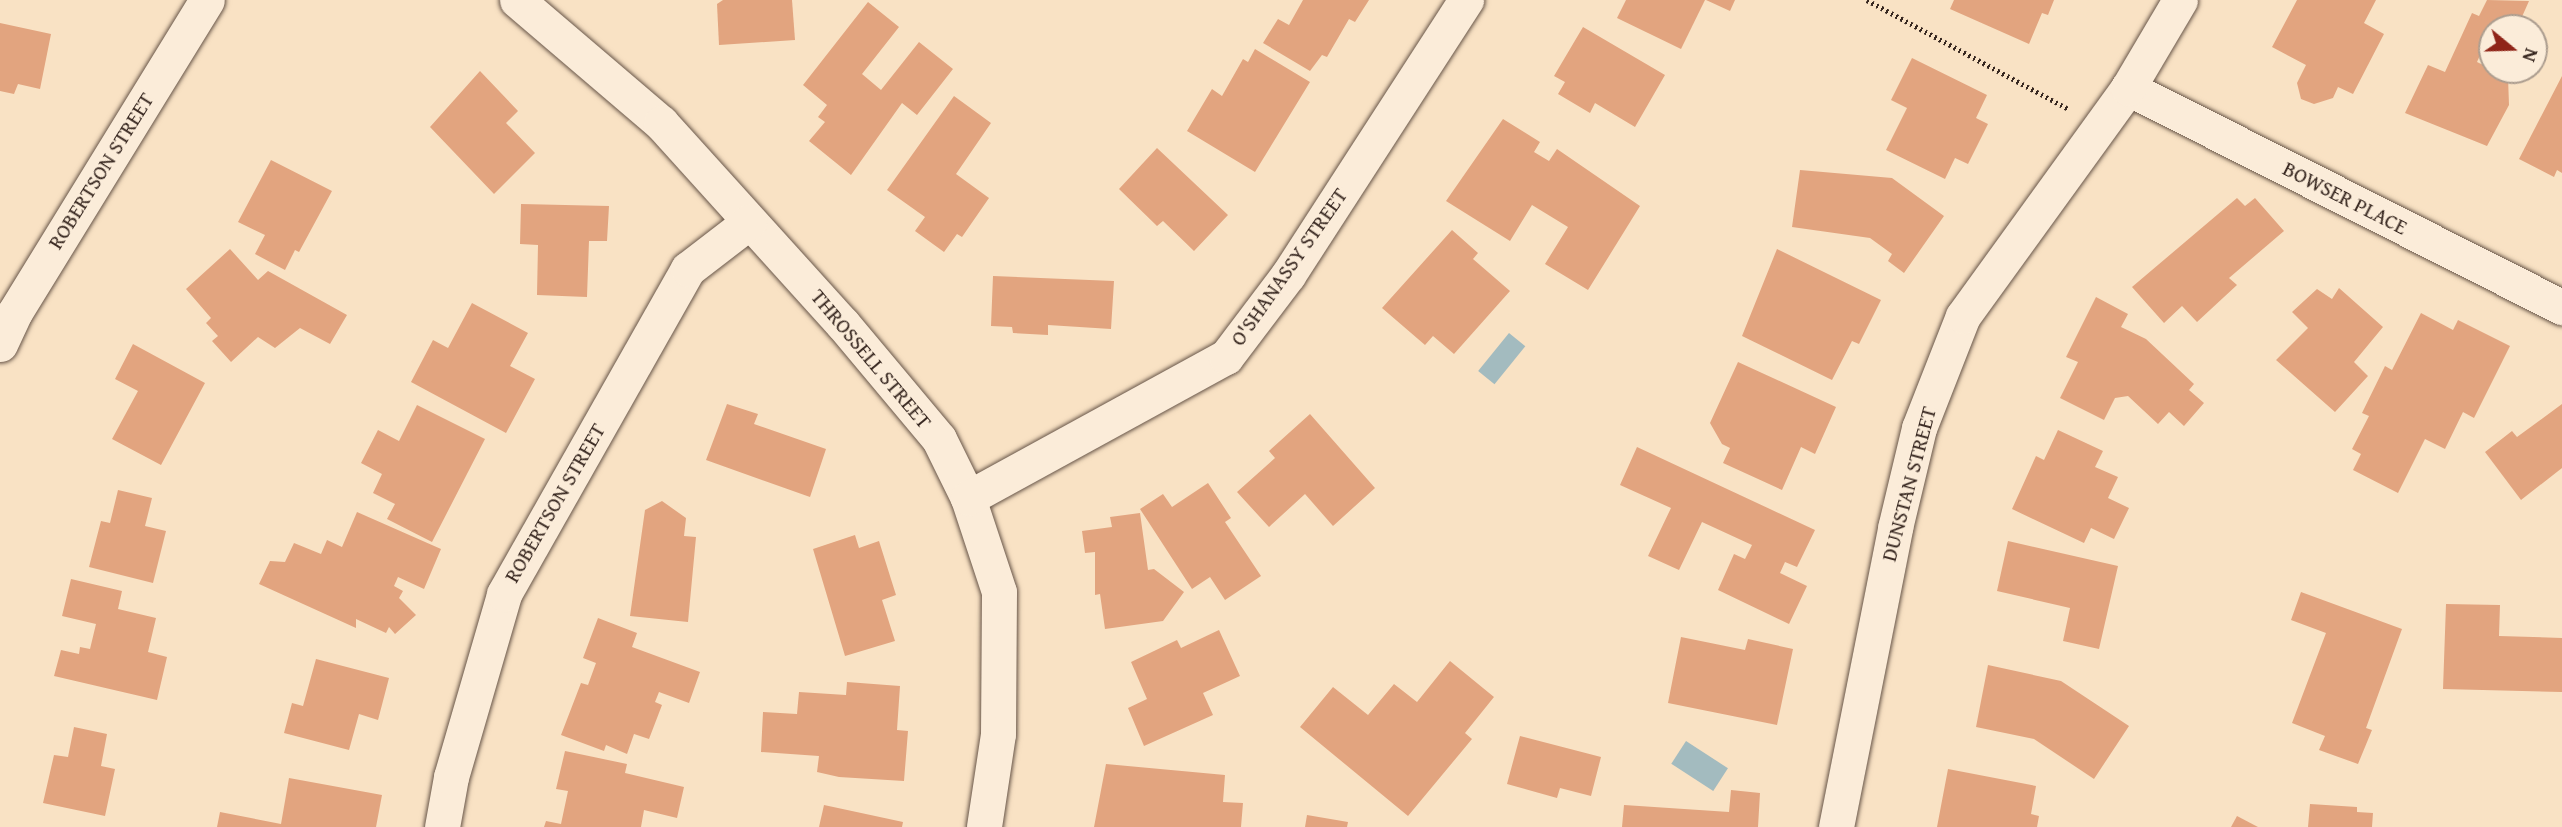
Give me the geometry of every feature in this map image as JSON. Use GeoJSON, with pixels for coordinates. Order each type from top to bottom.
{"type":"FeatureCollection","features":[{"type":"Feature","properties":{"kind":"street","name":"ROBERTSON STREET"},"geometry":{"type":"LineString","coordinates":[[0,344],[15,312],[206,0]]}},
{"type":"Feature","properties":{"kind":"street","name":"THROSSELL STREET"},"geometry":{"type":"LineString","coordinates":[[517,0],[561,13],[842,323],[939,439],[968,498],[999,592],[998,734],[984,827]]}},
{"type":"Feature","properties":{"kind":"street","name":"O'SHANASSY STREET"},"geometry":{"type":"LineString","coordinates":[[968,498],[1226,357],[1288,275],[1466,0]]}},
{"type":"Feature","properties":{"kind":"street","name":"DUNSTAN STREET"},"geometry":{"type":"LineString","coordinates":[[1836,827],[1895,528],[1919,428],[1963,316],[2128,88],[2180,0]]}},
{"type":"Feature","properties":{"kind":"street","name":"BOWSER PLACE"},"geometry":{"type":"LineString","coordinates":[[2128,88],[2562,307]]}},
{"type":"Feature","properties":{"kind":"street","name":"ROBERTSON STREET"},"geometry":{"type":"LineString","coordinates":[[442,827],[451,777],[504,594],[688,270],[749,222]]}},
{"type":"Feature","properties":{"kind":"path"},"geometry":{"type":"LineString","coordinates":[[1867,0],[2101,125]]}},
{"type":"Feature","properties":{"kind":"water"},"geometry":{"type":"Polygon","coordinates":[[[1509,333],[1525,346],[1494,384],[1478,371],[1509,333]]]}},
{"type":"Feature","properties":{"kind":"water"},"geometry":{"type":"Polygon","coordinates":[[[1686,741],[1728,768],[1713,791],[1671,764],[1686,741]]]}},
{"type":"Feature","properties":{"kind":"building"},"geometry":{"type":"Polygon","coordinates":[[[723,0],[792,0],[795,40],[719,45],[717,4],[723,0]]]}},
{"type":"Feature","properties":{"kind":"building"},"geometry":{"type":"Polygon","coordinates":[[[1303,0],[1369,0],[1355,22],[1349,19],[1327,57],[1322,55],[1310,71],[1263,43],[1278,19],[1289,25],[1303,0]]]}},
{"type":"Feature","properties":{"kind":"building"},"geometry":{"type":"Polygon","coordinates":[[[1626,0],[1705,0],[1681,49],[1617,18],[1626,0]]]}},
{"type":"Feature","properties":{"kind":"building"},"geometry":{"type":"Polygon","coordinates":[[[1706,0],[1735,0],[1730,11],[1706,0]]]}},
{"type":"Feature","properties":{"kind":"building"},"geometry":{"type":"Polygon","coordinates":[[[1954,0],[2054,0],[2048,15],[2042,13],[2029,44],[1950,9],[1954,0]]]}},
{"type":"Feature","properties":{"kind":"building"},"geometry":{"type":"Polygon","coordinates":[[[2297,0],[2376,0],[2364,23],[2384,34],[2353,94],[2338,87],[2333,98],[2314,104],[2301,99],[2297,83],[2306,65],[2272,47],[2297,0]]]}},
{"type":"Feature","properties":{"kind":"building"},"geometry":{"type":"Polygon","coordinates":[[[2487,0],[2529,1],[2523,14],[2480,14],[2487,0]]]}},
{"type":"Feature","properties":{"kind":"building"},"geometry":{"type":"Polygon","coordinates":[[[868,2],[899,27],[862,74],[881,90],[919,42],[953,69],[917,115],[902,103],[851,175],[809,141],[825,122],[818,117],[827,105],[803,85],[868,2]]]}},
{"type":"Feature","properties":{"kind":"building"},"geometry":{"type":"Polygon","coordinates":[[[2472,13],[2478,16],[2478,84],[2508,84],[2509,105],[2487,146],[2405,113],[2428,65],[2445,72],[2472,13]]]}},
{"type":"Feature","properties":{"kind":"building"},"geometry":{"type":"Polygon","coordinates":[[[0,23],[51,34],[40,89],[18,84],[14,94],[0,91],[0,23]]]}},
{"type":"Feature","properties":{"kind":"building"},"geometry":{"type":"Polygon","coordinates":[[[1583,27],[1665,75],[1635,127],[1595,103],[1590,113],[1558,94],[1565,82],[1554,76],[1583,27]]]}},
{"type":"Feature","properties":{"kind":"building"},"geometry":{"type":"Polygon","coordinates":[[[1255,49],[1310,82],[1255,172],[1187,131],[1212,89],[1222,96],[1243,59],[1248,62],[1255,49]]]}},
{"type":"Feature","properties":{"kind":"building"},"geometry":{"type":"Polygon","coordinates":[[[1912,58],[1987,95],[1976,118],[1988,124],[1968,164],[1955,158],[1945,179],[1886,150],[1907,108],[1891,100],[1912,58]]]}},
{"type":"Feature","properties":{"kind":"building"},"geometry":{"type":"Polygon","coordinates":[[[480,71],[518,111],[506,123],[535,153],[494,194],[430,127],[480,71]]]}},
{"type":"Feature","properties":{"kind":"building"},"geometry":{"type":"Polygon","coordinates":[[[2562,76],[2562,173],[2557,170],[2554,177],[2519,159],[2562,76]]]}},
{"type":"Feature","properties":{"kind":"building"},"geometry":{"type":"Polygon","coordinates":[[[954,96],[991,123],[956,174],[989,198],[962,237],[957,234],[944,252],[915,231],[925,217],[887,190],[954,96]]]}},
{"type":"Feature","properties":{"kind":"building"},"geometry":{"type":"Polygon","coordinates":[[[1503,119],[1540,142],[1534,152],[1549,161],[1557,149],[1640,206],[1588,290],[1545,264],[1568,227],[1532,205],[1510,241],[1446,201],[1503,119]]]}},
{"type":"Feature","properties":{"kind":"building"},"geometry":{"type":"Polygon","coordinates":[[[1157,148],[1228,215],[1194,251],[1163,221],[1157,226],[1119,189],[1157,148]]]}},
{"type":"Feature","properties":{"kind":"building"},"geometry":{"type":"Polygon","coordinates":[[[271,160],[332,191],[299,252],[295,250],[285,270],[255,254],[265,235],[238,222],[271,160]]]}},
{"type":"Feature","properties":{"kind":"building"},"geometry":{"type":"Polygon","coordinates":[[[1800,170],[1892,178],[1944,216],[1904,273],[1888,261],[1892,254],[1870,238],[1792,227],[1800,170]]]}},
{"type":"Feature","properties":{"kind":"building"},"geometry":{"type":"Polygon","coordinates":[[[2237,198],[2245,206],[2255,198],[2284,231],[2229,278],[2237,285],[2197,322],[2182,306],[2164,323],[2132,287],[2237,198]]]}},
{"type":"Feature","properties":{"kind":"building"},"geometry":{"type":"Polygon","coordinates":[[[521,204],[609,206],[607,241],[589,241],[587,297],[537,295],[538,245],[520,244],[521,204]]]}},
{"type":"Feature","properties":{"kind":"building"},"geometry":{"type":"Polygon","coordinates":[[[1452,230],[1478,253],[1473,259],[1510,291],[1454,354],[1433,336],[1425,345],[1382,308],[1452,230]]]}},
{"type":"Feature","properties":{"kind":"building"},"geometry":{"type":"Polygon","coordinates":[[[230,249],[258,280],[268,271],[347,315],[330,344],[300,328],[275,348],[258,337],[231,362],[212,341],[218,336],[206,323],[211,318],[186,289],[230,249]]]}},
{"type":"Feature","properties":{"kind":"building"},"geometry":{"type":"Polygon","coordinates":[[[1777,249],[1881,300],[1859,344],[1852,341],[1832,380],[1742,336],[1777,249]]]}},
{"type":"Feature","properties":{"kind":"building"},"geometry":{"type":"Polygon","coordinates":[[[993,276],[1114,281],[1111,329],[1048,325],[1048,335],[1013,333],[1012,327],[991,326],[993,276]]]}},
{"type":"Feature","properties":{"kind":"building"},"geometry":{"type":"Polygon","coordinates":[[[2339,288],[2383,327],[2354,362],[2368,376],[2335,412],[2276,360],[2308,328],[2292,312],[2317,289],[2332,299],[2339,288]]]}},
{"type":"Feature","properties":{"kind":"building"},"geometry":{"type":"Polygon","coordinates":[[[2096,297],[2128,314],[2121,327],[2146,339],[2194,384],[2189,390],[2204,403],[2184,426],[2169,412],[2158,424],[2128,396],[2115,398],[2104,420],[2060,398],[2078,362],[2066,357],[2096,297]]]}},
{"type":"Feature","properties":{"kind":"building"},"geometry":{"type":"Polygon","coordinates":[[[472,303],[528,333],[510,366],[535,379],[506,433],[411,382],[433,340],[448,348],[472,303]]]}},
{"type":"Feature","properties":{"kind":"building"},"geometry":{"type":"Polygon","coordinates":[[[2421,313],[2453,330],[2458,320],[2510,346],[2474,418],[2463,412],[2445,449],[2425,439],[2398,493],[2353,470],[2361,454],[2352,449],[2369,416],[2362,413],[2385,366],[2392,370],[2421,313]]]}},
{"type":"Feature","properties":{"kind":"building"},"geometry":{"type":"Polygon","coordinates":[[[133,344],[205,383],[161,465],[112,439],[138,391],[115,379],[133,344]]]}},
{"type":"Feature","properties":{"kind":"building"},"geometry":{"type":"Polygon","coordinates":[[[1738,362],[1836,407],[1815,454],[1801,447],[1782,490],[1723,463],[1730,448],[1722,444],[1710,423],[1738,362]]]}},
{"type":"Feature","properties":{"kind":"building"},"geometry":{"type":"Polygon","coordinates":[[[727,404],[758,414],[754,424],[826,449],[810,497],[706,460],[727,404]]]}},
{"type":"Feature","properties":{"kind":"building"},"geometry":{"type":"Polygon","coordinates":[[[2562,404],[2562,468],[2521,500],[2485,452],[2512,431],[2517,437],[2562,404]]]}},
{"type":"Feature","properties":{"kind":"building"},"geometry":{"type":"Polygon","coordinates":[[[417,405],[485,439],[432,542],[387,519],[395,504],[373,493],[382,474],[361,463],[378,430],[399,441],[417,405]]]}},
{"type":"Feature","properties":{"kind":"building"},"geometry":{"type":"Polygon","coordinates":[[[1310,414],[1375,488],[1333,526],[1305,494],[1269,527],[1237,492],[1275,458],[1269,451],[1310,414]]]}},
{"type":"Feature","properties":{"kind":"building"},"geometry":{"type":"Polygon","coordinates":[[[2058,430],[2103,451],[2095,467],[2118,477],[2108,498],[2129,508],[2114,539],[2091,528],[2084,543],[2012,509],[2036,456],[2044,460],[2058,430]]]}},
{"type":"Feature","properties":{"kind":"building"},"geometry":{"type":"Polygon","coordinates":[[[1637,447],[1815,530],[1797,567],[1785,562],[1780,573],[1807,586],[1789,624],[1718,590],[1734,554],[1745,559],[1752,545],[1702,522],[1679,570],[1648,556],[1671,508],[1620,485],[1637,447]]]}},
{"type":"Feature","properties":{"kind":"building"},"geometry":{"type":"Polygon","coordinates":[[[1208,483],[1231,518],[1225,522],[1261,576],[1225,600],[1210,577],[1192,589],[1140,509],[1163,494],[1172,507],[1208,483]]]}},
{"type":"Feature","properties":{"kind":"building"},"geometry":{"type":"Polygon","coordinates":[[[118,490],[152,498],[145,526],[166,531],[153,583],[89,567],[101,521],[110,523],[118,490]]]}},
{"type":"Feature","properties":{"kind":"building"},"geometry":{"type":"Polygon","coordinates":[[[662,501],[686,518],[684,536],[696,537],[688,622],[630,616],[645,510],[662,501]]]}},
{"type":"Feature","properties":{"kind":"building"},"geometry":{"type":"Polygon","coordinates":[[[357,512],[441,549],[424,589],[398,577],[394,586],[403,591],[399,598],[416,615],[395,634],[389,627],[386,633],[356,619],[356,628],[259,584],[270,561],[285,562],[294,543],[321,554],[327,540],[342,547],[357,512]]]}},
{"type":"Feature","properties":{"kind":"building"},"geometry":{"type":"Polygon","coordinates":[[[1140,513],[1148,570],[1154,569],[1184,592],[1163,621],[1105,629],[1100,594],[1095,595],[1095,552],[1085,553],[1082,531],[1112,527],[1110,517],[1140,513]]]}},
{"type":"Feature","properties":{"kind":"building"},"geometry":{"type":"Polygon","coordinates":[[[855,535],[859,548],[879,541],[896,595],[882,600],[895,641],[845,656],[813,549],[855,535]]]}},
{"type":"Feature","properties":{"kind":"building"},"geometry":{"type":"Polygon","coordinates":[[[2008,541],[2118,566],[2099,649],[2063,641],[2070,608],[1997,591],[2008,541]]]}},
{"type":"Feature","properties":{"kind":"building"},"geometry":{"type":"Polygon","coordinates":[[[71,579],[122,591],[118,609],[156,618],[148,652],[167,657],[157,700],[54,676],[61,650],[79,654],[80,647],[90,649],[96,624],[62,616],[71,579]]]}},
{"type":"Feature","properties":{"kind":"building"},"geometry":{"type":"Polygon","coordinates":[[[2301,592],[2402,629],[2366,728],[2372,730],[2358,764],[2319,750],[2325,736],[2292,723],[2326,633],[2291,620],[2301,592]]]}},
{"type":"Feature","properties":{"kind":"building"},"geometry":{"type":"Polygon","coordinates":[[[2446,604],[2500,605],[2499,636],[2562,638],[2562,692],[2443,689],[2446,604]]]}},
{"type":"Feature","properties":{"kind":"building"},"geometry":{"type":"Polygon","coordinates":[[[598,618],[637,633],[632,647],[700,672],[689,703],[659,692],[655,702],[662,705],[649,739],[634,734],[627,754],[606,745],[604,751],[561,735],[581,683],[588,685],[596,663],[583,658],[598,618]]]}},
{"type":"Feature","properties":{"kind":"building"},"geometry":{"type":"Polygon","coordinates":[[[1219,630],[1240,676],[1203,693],[1213,715],[1144,746],[1128,708],[1147,699],[1131,662],[1177,640],[1181,648],[1219,630]]]}},
{"type":"Feature","properties":{"kind":"building"},"geometry":{"type":"Polygon","coordinates":[[[1681,637],[1745,650],[1748,639],[1793,649],[1777,725],[1668,703],[1681,637]]]}},
{"type":"Feature","properties":{"kind":"building"},"geometry":{"type":"Polygon","coordinates":[[[316,659],[389,678],[378,720],[359,714],[349,750],[284,733],[292,703],[303,706],[316,659]]]}},
{"type":"Feature","properties":{"kind":"building"},"geometry":{"type":"Polygon","coordinates":[[[1450,661],[1494,697],[1465,733],[1472,739],[1408,816],[1300,727],[1333,687],[1368,715],[1394,684],[1417,702],[1450,661]]]}},
{"type":"Feature","properties":{"kind":"building"},"geometry":{"type":"Polygon","coordinates":[[[1988,665],[2061,681],[2129,726],[2094,779],[2034,739],[1976,727],[1988,665]]]}},
{"type":"Feature","properties":{"kind":"building"},"geometry":{"type":"Polygon","coordinates":[[[847,682],[900,686],[897,730],[908,731],[904,781],[839,777],[817,772],[819,756],[761,752],[763,712],[797,714],[799,692],[846,695],[847,682]]]}},
{"type":"Feature","properties":{"kind":"building"},"geometry":{"type":"Polygon","coordinates":[[[74,727],[107,734],[101,766],[115,769],[105,816],[43,803],[54,755],[68,757],[74,727]]]}},
{"type":"Feature","properties":{"kind":"building"},"geometry":{"type":"Polygon","coordinates":[[[1520,736],[1601,757],[1591,796],[1560,788],[1557,798],[1507,784],[1520,736]]]}},
{"type":"Feature","properties":{"kind":"building"},"geometry":{"type":"Polygon","coordinates":[[[565,751],[627,764],[625,773],[684,787],[677,818],[644,810],[641,827],[544,827],[546,821],[561,824],[568,791],[556,789],[565,751]]]}},
{"type":"Feature","properties":{"kind":"building"},"geometry":{"type":"Polygon","coordinates":[[[1106,764],[1225,775],[1223,802],[1243,803],[1241,827],[1094,827],[1106,764]]]}},
{"type":"Feature","properties":{"kind":"building"},"geometry":{"type":"Polygon","coordinates":[[[1948,769],[2036,786],[2031,814],[2039,816],[2037,827],[1937,827],[1948,769]]]}},
{"type":"Feature","properties":{"kind":"building"},"geometry":{"type":"Polygon","coordinates":[[[289,778],[382,795],[376,827],[217,827],[220,812],[281,824],[289,778]]]}},
{"type":"Feature","properties":{"kind":"building"},"geometry":{"type":"Polygon","coordinates":[[[1731,790],[1760,793],[1758,827],[1622,827],[1624,805],[1729,812],[1731,790]]]}},
{"type":"Feature","properties":{"kind":"building"},"geometry":{"type":"Polygon","coordinates":[[[2310,804],[2357,807],[2357,812],[2373,813],[2372,827],[2308,827],[2310,804]]]}},
{"type":"Feature","properties":{"kind":"building"},"geometry":{"type":"Polygon","coordinates":[[[824,805],[903,822],[902,827],[819,827],[824,805]]]}},
{"type":"Feature","properties":{"kind":"building"},"geometry":{"type":"Polygon","coordinates":[[[1307,815],[1348,822],[1347,827],[1305,827],[1307,815]]]}},
{"type":"Feature","properties":{"kind":"building"},"geometry":{"type":"Polygon","coordinates":[[[2237,816],[2258,827],[2231,827],[2237,816]]]}}]}
